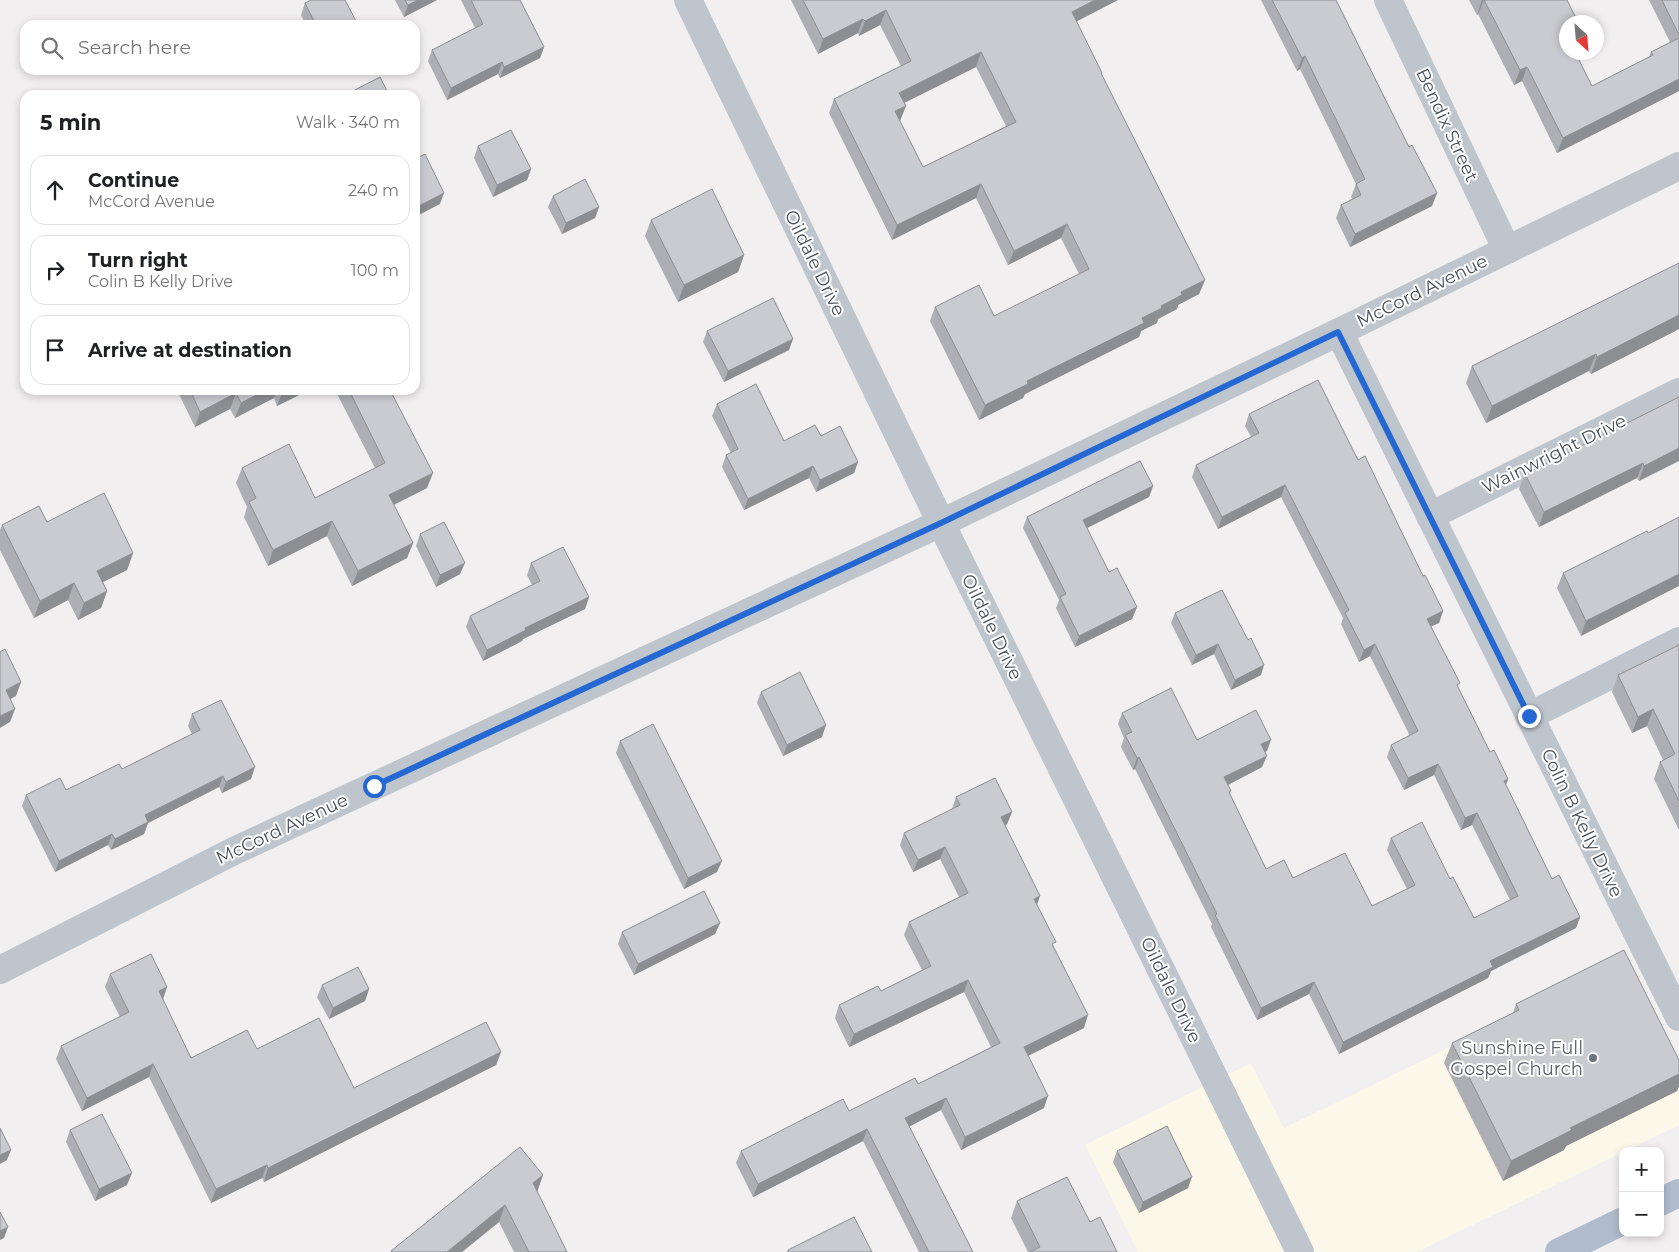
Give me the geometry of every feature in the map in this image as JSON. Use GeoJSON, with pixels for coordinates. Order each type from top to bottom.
{"type":"FeatureCollection","features":[{"type":"Feature","properties":{"kind":"main road"},"geometry":{"type":"LineString","coordinates":[[1664,1200],[1679,1193]]}},
{"type":"Feature","properties":{"kind":"main road"},"geometry":{"type":"LineString","coordinates":[[1559,1252],[1619,1223]]}},
{"type":"Feature","properties":{"kind":"street","name":"Oildale Drive"},"geometry":{"type":"LineString","coordinates":[[688,0],[941,523],[1300,1252]]}},
{"type":"Feature","properties":{"kind":"street","name":"Bendix Street"},"geometry":{"type":"LineString","coordinates":[[1388,0],[1507,250]]}},
{"type":"Feature","properties":{"kind":"street","name":"McCord Avenue"},"geometry":{"type":"LineString","coordinates":[[0,970],[234,851],[941,523],[1679,166]]}},
{"type":"Feature","properties":{"kind":"street","name":"Colin B Kelly Drive"},"geometry":{"type":"LineString","coordinates":[[1338,332],[1679,1017]]}},
{"type":"Feature","properties":{"kind":"street","name":"Wainwright Drive"},"geometry":{"type":"LineString","coordinates":[[1430,516],[1679,392]]}},
{"type":"Feature","properties":{"kind":"street"},"geometry":{"type":"LineString","coordinates":[[1529,716],[1679,641]]}},
{"type":"Feature","properties":{"kind":"shaded area"},"geometry":{"type":"Polygon","coordinates":[[[1619,965],[1679,1083],[1679,1125],[1634,1147],[1619,1147],[1619,1154],[1417,1252],[1138,1252],[1085,1145],[1251,1063],[1284,1128],[1619,965]]]}},
{"type":"Feature","properties":{"kind":"building"},"geometry":{"type":"Polygon","coordinates":[[[311,0],[345,0],[355,20],[314,20],[305,3],[311,0]]]}},
{"type":"Feature","properties":{"kind":"building"},"geometry":{"type":"Polygon","coordinates":[[[405,0],[418,0],[408,5],[405,0]]]}},
{"type":"Feature","properties":{"kind":"building"},"geometry":{"type":"Polygon","coordinates":[[[471,0],[520,0],[544,47],[504,67],[502,62],[451,88],[432,50],[483,24],[471,0]]]}},
{"type":"Feature","properties":{"kind":"building"},"geometry":{"type":"Polygon","coordinates":[[[803,0],[1095,0],[1072,12],[1205,280],[1181,292],[1182,295],[1142,318],[1144,323],[1027,381],[1028,384],[985,405],[935,307],[979,285],[994,316],[1089,269],[1067,224],[1014,251],[981,184],[897,225],[834,99],[911,61],[886,10],[823,39],[803,0]],[[981,52],[899,93],[906,106],[895,111],[923,167],[1016,122],[981,52]]]}},
{"type":"Feature","properties":{"kind":"building"},"geometry":{"type":"Polygon","coordinates":[[[1272,0],[1336,0],[1409,147],[1412,145],[1437,193],[1355,234],[1341,205],[1361,195],[1356,184],[1365,179],[1305,56],[1302,58],[1272,0]]]}},
{"type":"Feature","properties":{"kind":"building"},"geometry":{"type":"Polygon","coordinates":[[[1484,0],[1567,0],[1574,15],[1559,15],[1559,60],[1579,60],[1592,86],[1653,55],[1651,52],[1679,38],[1679,79],[1563,138],[1527,67],[1520,70],[1484,0]]]}},
{"type":"Feature","properties":{"kind":"building"},"geometry":{"type":"Polygon","coordinates":[[[1662,0],[1679,0],[1679,35],[1662,0]]]}},
{"type":"Feature","properties":{"kind":"building"},"geometry":{"type":"Polygon","coordinates":[[[380,77],[386,90],[355,90],[380,77]]]}},
{"type":"Feature","properties":{"kind":"building"},"geometry":{"type":"Polygon","coordinates":[[[511,130],[531,169],[497,185],[478,146],[511,130]]]}},
{"type":"Feature","properties":{"kind":"building"},"geometry":{"type":"Polygon","coordinates":[[[425,154],[444,193],[420,205],[420,156],[425,154]]]}},
{"type":"Feature","properties":{"kind":"building"},"geometry":{"type":"Polygon","coordinates":[[[585,179],[599,207],[566,223],[553,196],[585,179]]]}},
{"type":"Feature","properties":{"kind":"building"},"geometry":{"type":"Polygon","coordinates":[[[712,189],[744,255],[684,285],[651,220],[712,189]]]}},
{"type":"Feature","properties":{"kind":"building"},"geometry":{"type":"Polygon","coordinates":[[[1679,263],[1679,315],[1597,357],[1596,354],[1492,406],[1472,366],[1679,263]]]}},
{"type":"Feature","properties":{"kind":"building"},"geometry":{"type":"Polygon","coordinates":[[[773,298],[793,339],[728,371],[707,331],[773,298]]]}},
{"type":"Feature","properties":{"kind":"building"},"geometry":{"type":"Polygon","coordinates":[[[1318,380],[1358,460],[1365,456],[1423,576],[1425,575],[1443,611],[1427,619],[1460,683],[1457,685],[1490,752],[1494,750],[1508,779],[1504,781],[1552,879],[1559,875],[1580,917],[1490,961],[1493,967],[1343,1042],[1314,982],[1261,1008],[1215,915],[1217,914],[1139,757],[1137,758],[1125,735],[1132,732],[1122,713],[1171,688],[1197,740],[1256,710],[1271,740],[1261,744],[1267,756],[1224,777],[1231,791],[1229,792],[1266,869],[1284,860],[1293,878],[1345,853],[1372,906],[1415,885],[1391,838],[1422,822],[1450,879],[1453,877],[1474,918],[1518,896],[1477,813],[1465,818],[1438,764],[1408,778],[1391,745],[1418,731],[1375,644],[1364,650],[1345,613],[1349,610],[1285,485],[1222,517],[1196,465],[1259,433],[1249,414],[1318,380]]]}},
{"type":"Feature","properties":{"kind":"building"},"geometry":{"type":"Polygon","coordinates":[[[756,384],[784,441],[815,425],[821,436],[840,426],[858,462],[820,480],[813,466],[748,499],[726,455],[738,449],[717,404],[756,384]]]}},
{"type":"Feature","properties":{"kind":"building"},"geometry":{"type":"Polygon","coordinates":[[[192,395],[232,395],[200,412],[192,395]]]}},
{"type":"Feature","properties":{"kind":"building"},"geometry":{"type":"Polygon","coordinates":[[[237,395],[256,395],[241,403],[237,395]]]}},
{"type":"Feature","properties":{"kind":"building"},"geometry":{"type":"Polygon","coordinates":[[[351,395],[393,395],[433,473],[389,495],[413,543],[358,571],[332,521],[273,550],[249,502],[256,498],[242,468],[289,444],[315,498],[385,463],[351,395]]]}},
{"type":"Feature","properties":{"kind":"building"},"geometry":{"type":"Polygon","coordinates":[[[1679,397],[1679,448],[1644,466],[1643,463],[1544,512],[1525,474],[1679,397]]]}},
{"type":"Feature","properties":{"kind":"building"},"geometry":{"type":"Polygon","coordinates":[[[1140,461],[1153,486],[1083,520],[1109,572],[1117,568],[1137,607],[1079,636],[1060,597],[1066,594],[1027,517],[1140,461]]]}},
{"type":"Feature","properties":{"kind":"building"},"geometry":{"type":"Polygon","coordinates":[[[104,493],[133,553],[97,571],[107,591],[84,603],[74,583],[40,601],[2,525],[39,506],[47,522],[104,493]]]}},
{"type":"Feature","properties":{"kind":"building"},"geometry":{"type":"Polygon","coordinates":[[[1679,517],[1679,574],[1586,621],[1563,573],[1679,517]]]}},
{"type":"Feature","properties":{"kind":"building"},"geometry":{"type":"Polygon","coordinates":[[[444,522],[465,563],[440,575],[420,534],[444,522]]]}},
{"type":"Feature","properties":{"kind":"building"},"geometry":{"type":"Polygon","coordinates":[[[563,547],[589,597],[525,628],[526,630],[487,650],[470,616],[540,581],[531,563],[563,547]]]}},
{"type":"Feature","properties":{"kind":"building"},"geometry":{"type":"Polygon","coordinates":[[[1222,590],[1248,640],[1251,638],[1264,665],[1235,680],[1218,644],[1196,655],[1175,613],[1222,590]]]}},
{"type":"Feature","properties":{"kind":"building"},"geometry":{"type":"Polygon","coordinates":[[[1679,645],[1679,801],[1660,762],[1675,754],[1653,709],[1638,717],[1618,675],[1679,645]]]}},
{"type":"Feature","properties":{"kind":"building"},"geometry":{"type":"Polygon","coordinates":[[[5,649],[21,682],[6,690],[15,709],[0,716],[0,652],[5,649]]]}},
{"type":"Feature","properties":{"kind":"building"},"geometry":{"type":"Polygon","coordinates":[[[800,672],[826,725],[787,745],[761,692],[800,672]]]}},
{"type":"Feature","properties":{"kind":"building"},"geometry":{"type":"Polygon","coordinates":[[[221,700],[255,767],[226,782],[223,776],[145,815],[148,822],[115,839],[112,834],[59,861],[26,795],[60,778],[66,790],[119,764],[122,769],[200,730],[192,714],[221,700]]]}},
{"type":"Feature","properties":{"kind":"building"},"geometry":{"type":"Polygon","coordinates":[[[653,724],[722,861],[688,878],[620,741],[653,724]]]}},
{"type":"Feature","properties":{"kind":"building"},"geometry":{"type":"Polygon","coordinates":[[[995,778],[1012,812],[1001,817],[1040,896],[1034,899],[1056,942],[1052,944],[1088,1015],[1024,1047],[1048,1096],[965,1137],[946,1098],[905,1118],[973,1252],[929,1252],[867,1129],[758,1184],[741,1151],[843,1099],[849,1111],[915,1078],[918,1084],[1000,1043],[968,980],[854,1034],[839,1005],[878,986],[881,991],[931,966],[909,922],[968,893],[945,847],[918,860],[904,833],[960,805],[956,797],[995,778]]]}},
{"type":"Feature","properties":{"kind":"building"},"geometry":{"type":"Polygon","coordinates":[[[704,891],[720,923],[638,964],[622,932],[704,891]]]}},
{"type":"Feature","properties":{"kind":"building"},"geometry":{"type":"Polygon","coordinates":[[[1624,950],[1679,1060],[1679,1074],[1570,1128],[1572,1130],[1511,1161],[1452,1043],[1519,1010],[1516,1004],[1624,950]]]}},
{"type":"Feature","properties":{"kind":"building"},"geometry":{"type":"Polygon","coordinates":[[[151,954],[167,987],[159,991],[191,1058],[247,1030],[257,1049],[319,1018],[354,1088],[486,1022],[501,1052],[268,1168],[267,1165],[216,1189],[153,1064],[87,1098],[61,1046],[129,1012],[110,974],[151,954]]]}},
{"type":"Feature","properties":{"kind":"building"},"geometry":{"type":"Polygon","coordinates":[[[358,967],[369,989],[333,1008],[322,985],[358,967]]]}},
{"type":"Feature","properties":{"kind":"building"},"geometry":{"type":"Polygon","coordinates":[[[102,1114],[132,1173],[99,1189],[70,1130],[102,1114]]]}},
{"type":"Feature","properties":{"kind":"building"},"geometry":{"type":"Polygon","coordinates":[[[1167,1126],[1192,1177],[1143,1202],[1117,1151],[1167,1126]]]}},
{"type":"Feature","properties":{"kind":"building"},"geometry":{"type":"Polygon","coordinates":[[[0,1128],[11,1150],[0,1155],[0,1128]]]}},
{"type":"Feature","properties":{"kind":"building"},"geometry":{"type":"Polygon","coordinates":[[[520,1147],[543,1175],[533,1183],[567,1252],[529,1252],[505,1205],[447,1252],[391,1251],[520,1147]]]}},
{"type":"Feature","properties":{"kind":"building"},"geometry":{"type":"Polygon","coordinates":[[[1067,1177],[1090,1222],[1100,1217],[1117,1252],[1030,1252],[1040,1247],[1017,1201],[1067,1177]]]}},
{"type":"Feature","properties":{"kind":"building"},"geometry":{"type":"Polygon","coordinates":[[[0,1212],[8,1227],[0,1231],[0,1212]]]}},
{"type":"Feature","properties":{"kind":"building"},"geometry":{"type":"Polygon","coordinates":[[[854,1217],[872,1252],[788,1252],[788,1250],[854,1217]]]}},
{"type":"Feature","properties":{"kind":"place","name":"Sunshine Full Gospel Church"},"geometry":{"type":"Point","coordinates":[1593,1058]}},
{"type":"Feature","properties":{"kind":"route"},"geometry":{"type":"LineString","coordinates":[[374,786],[941,523],[1338,332],[1529,716]]}}]}
